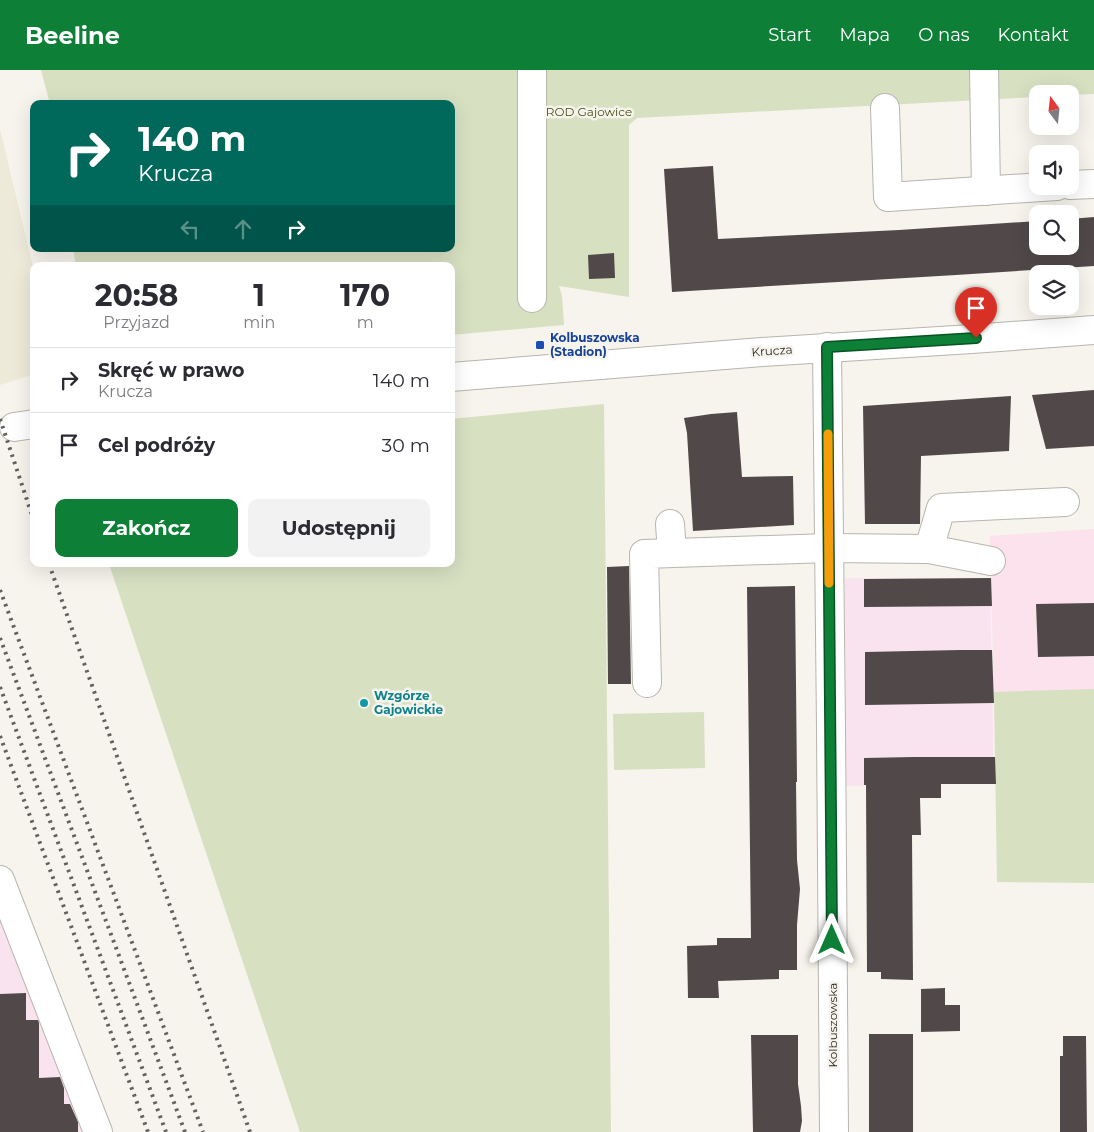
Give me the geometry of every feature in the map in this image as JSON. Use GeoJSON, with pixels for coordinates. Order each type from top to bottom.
{"type":"FeatureCollection","features":[{"type":"Feature","properties":{"kind":"street"},"geometry":{"type":"LineString","coordinates":[[532,70],[532,298]]}},
{"type":"Feature","properties":{"kind":"street"},"geometry":{"type":"LineString","coordinates":[[984,70],[986,191]]}},
{"type":"Feature","properties":{"kind":"street"},"geometry":{"type":"LineString","coordinates":[[885,108],[888,196],[1029,188]]}},
{"type":"Feature","properties":{"kind":"street"},"geometry":{"type":"LineString","coordinates":[[1079,185],[1094,184]]}},
{"type":"Feature","properties":{"kind":"street","name":"Krucza"},"geometry":{"type":"LineString","coordinates":[[455,377],[827,347],[1094,330]]}},
{"type":"Feature","properties":{"kind":"street","name":"Kolbuszowska"},"geometry":{"type":"LineString","coordinates":[[827,347],[834,1132]]}},
{"type":"Feature","properties":{"kind":"street"},"geometry":{"type":"LineString","coordinates":[[929,549],[941,508],[1065,502]]}},
{"type":"Feature","properties":{"kind":"street"},"geometry":{"type":"LineString","coordinates":[[670,524],[672,553]]}},
{"type":"Feature","properties":{"kind":"street"},"geometry":{"type":"LineString","coordinates":[[647,683],[644,554],[829,548],[929,549],[991,561]]}},
{"type":"Feature","properties":{"kind":"street"},"geometry":{"type":"LineString","coordinates":[[0,880],[98,1132]]}},
{"type":"Feature","properties":{"kind":"shaded area"},"geometry":{"type":"Polygon","coordinates":[[[0,129],[32,262],[30,262],[30,375],[0,385],[0,129]]]}},
{"type":"Feature","properties":{"kind":"shaded area"},"geometry":{"type":"Polygon","coordinates":[[[1094,529],[1094,883],[996,784],[990,536],[1094,529]]]}},
{"type":"Feature","properties":{"kind":"shaded area"},"geometry":{"type":"Polygon","coordinates":[[[845,578],[990,579],[994,783],[846,786],[845,578]]]}},
{"type":"Feature","properties":{"kind":"shaded area"},"geometry":{"type":"Polygon","coordinates":[[[0,902],[89,1132],[0,1132],[0,902]]]}},
{"type":"Feature","properties":{"kind":"green space","name":"ROD Gajowice"},"geometry":{"type":"Polygon","coordinates":[[[41,70],[1094,70],[1094,94],[1079,95],[1079,85],[1029,85],[1029,97],[637,118],[629,125],[629,297],[559,286],[562,296],[564,325],[455,335],[455,262],[75,262],[74,252],[455,252],[455,100],[49,100],[41,70]]]}},
{"type":"Feature","properties":{"kind":"green space"},"geometry":{"type":"Polygon","coordinates":[[[604,404],[611,1132],[300,1132],[110,567],[455,567],[455,419],[604,404]]]}},
{"type":"Feature","properties":{"kind":"green space"},"geometry":{"type":"Polygon","coordinates":[[[1094,689],[1094,883],[997,882],[994,692],[1094,689]]]}},
{"type":"Feature","properties":{"kind":"green space"},"geometry":{"type":"Polygon","coordinates":[[[704,712],[705,768],[614,770],[613,714],[704,712]]]}},
{"type":"Feature","properties":{"kind":"building"},"geometry":{"type":"Polygon","coordinates":[[[713,166],[718,239],[1029,222],[1029,255],[1079,255],[1079,218],[1094,217],[1094,266],[1029,265],[1029,270],[672,292],[664,169],[713,166]]]}},
{"type":"Feature","properties":{"kind":"building"},"geometry":{"type":"Polygon","coordinates":[[[614,253],[615,278],[589,279],[588,255],[614,253]]]}},
{"type":"Feature","properties":{"kind":"building"},"geometry":{"type":"Polygon","coordinates":[[[1094,390],[1094,446],[1046,449],[1032,395],[1094,390]]]}},
{"type":"Feature","properties":{"kind":"building"},"geometry":{"type":"Polygon","coordinates":[[[1011,396],[1009,451],[921,456],[920,524],[865,524],[863,406],[1011,396]]]}},
{"type":"Feature","properties":{"kind":"building"},"geometry":{"type":"Polygon","coordinates":[[[737,412],[742,477],[793,476],[794,525],[693,531],[687,433],[684,418],[737,412]]]}},
{"type":"Feature","properties":{"kind":"building"},"geometry":{"type":"Polygon","coordinates":[[[629,566],[631,684],[608,684],[607,567],[629,566]]]}},
{"type":"Feature","properties":{"kind":"building"},"geometry":{"type":"Polygon","coordinates":[[[991,578],[992,606],[864,607],[864,579],[991,578]]]}},
{"type":"Feature","properties":{"kind":"building"},"geometry":{"type":"Polygon","coordinates":[[[795,586],[797,860],[800,889],[797,925],[797,970],[779,970],[779,979],[718,981],[719,998],[688,998],[687,946],[717,945],[717,938],[751,938],[747,587],[795,586]]]}},
{"type":"Feature","properties":{"kind":"building"},"geometry":{"type":"Polygon","coordinates":[[[1094,603],[1094,656],[1038,657],[1036,604],[1094,603]]]}},
{"type":"Feature","properties":{"kind":"building"},"geometry":{"type":"Polygon","coordinates":[[[992,650],[994,703],[865,705],[865,652],[992,650]]]}},
{"type":"Feature","properties":{"kind":"building"},"geometry":{"type":"Polygon","coordinates":[[[995,757],[996,784],[941,784],[941,798],[920,798],[921,835],[912,835],[913,980],[881,979],[881,972],[867,972],[866,785],[864,785],[864,758],[995,757]]]}},
{"type":"Feature","properties":{"kind":"building"},"geometry":{"type":"Polygon","coordinates":[[[945,988],[945,1005],[960,1005],[960,1031],[921,1032],[921,989],[945,988]]]}},
{"type":"Feature","properties":{"kind":"building"},"geometry":{"type":"Polygon","coordinates":[[[26,993],[26,1020],[38,1020],[39,1023],[39,1078],[60,1077],[64,1088],[64,1104],[70,1104],[78,1122],[78,1132],[0,1132],[0,994],[26,993]]]}},
{"type":"Feature","properties":{"kind":"building"},"geometry":{"type":"Polygon","coordinates":[[[869,1034],[913,1034],[913,1132],[869,1132],[869,1034]]]}},
{"type":"Feature","properties":{"kind":"building"},"geometry":{"type":"Polygon","coordinates":[[[751,1035],[798,1035],[798,1084],[802,1121],[800,1132],[753,1132],[751,1035]]]}},
{"type":"Feature","properties":{"kind":"building"},"geometry":{"type":"Polygon","coordinates":[[[1063,1036],[1086,1036],[1087,1132],[1060,1132],[1060,1056],[1063,1056],[1063,1036]]]}},
{"type":"Feature","properties":{"kind":"railway"},"geometry":{"type":"LineString","coordinates":[[0,419],[30,509]]}},
{"type":"Feature","properties":{"kind":"railway"},"geometry":{"type":"LineString","coordinates":[[50,567],[250,1132]]}},
{"type":"Feature","properties":{"kind":"railway"},"geometry":{"type":"LineString","coordinates":[[0,590],[203,1132]]}},
{"type":"Feature","properties":{"kind":"railway"},"geometry":{"type":"LineString","coordinates":[[0,638],[185,1132]]}},
{"type":"Feature","properties":{"kind":"railway"},"geometry":{"type":"LineString","coordinates":[[0,687],[166,1132]]}},
{"type":"Feature","properties":{"kind":"railway"},"geometry":{"type":"LineString","coordinates":[[0,736],[148,1132]]}},
{"type":"Feature","properties":{"kind":"slow traffic"},"geometry":{"type":"LineString","coordinates":[[828,434],[829,583]]}},
{"type":"Feature","properties":{"kind":"place","name":"Kolbuszowska (Stadion)"},"geometry":{"type":"Point","coordinates":[540,345]}},
{"type":"Feature","properties":{"kind":"place","name":"Wzgórze Gajowickie"},"geometry":{"type":"Point","coordinates":[364,703]}},
{"type":"Feature","properties":{"kind":"route"},"geometry":{"type":"LineString","coordinates":[[832,940],[827,347],[976,338]]}}]}
